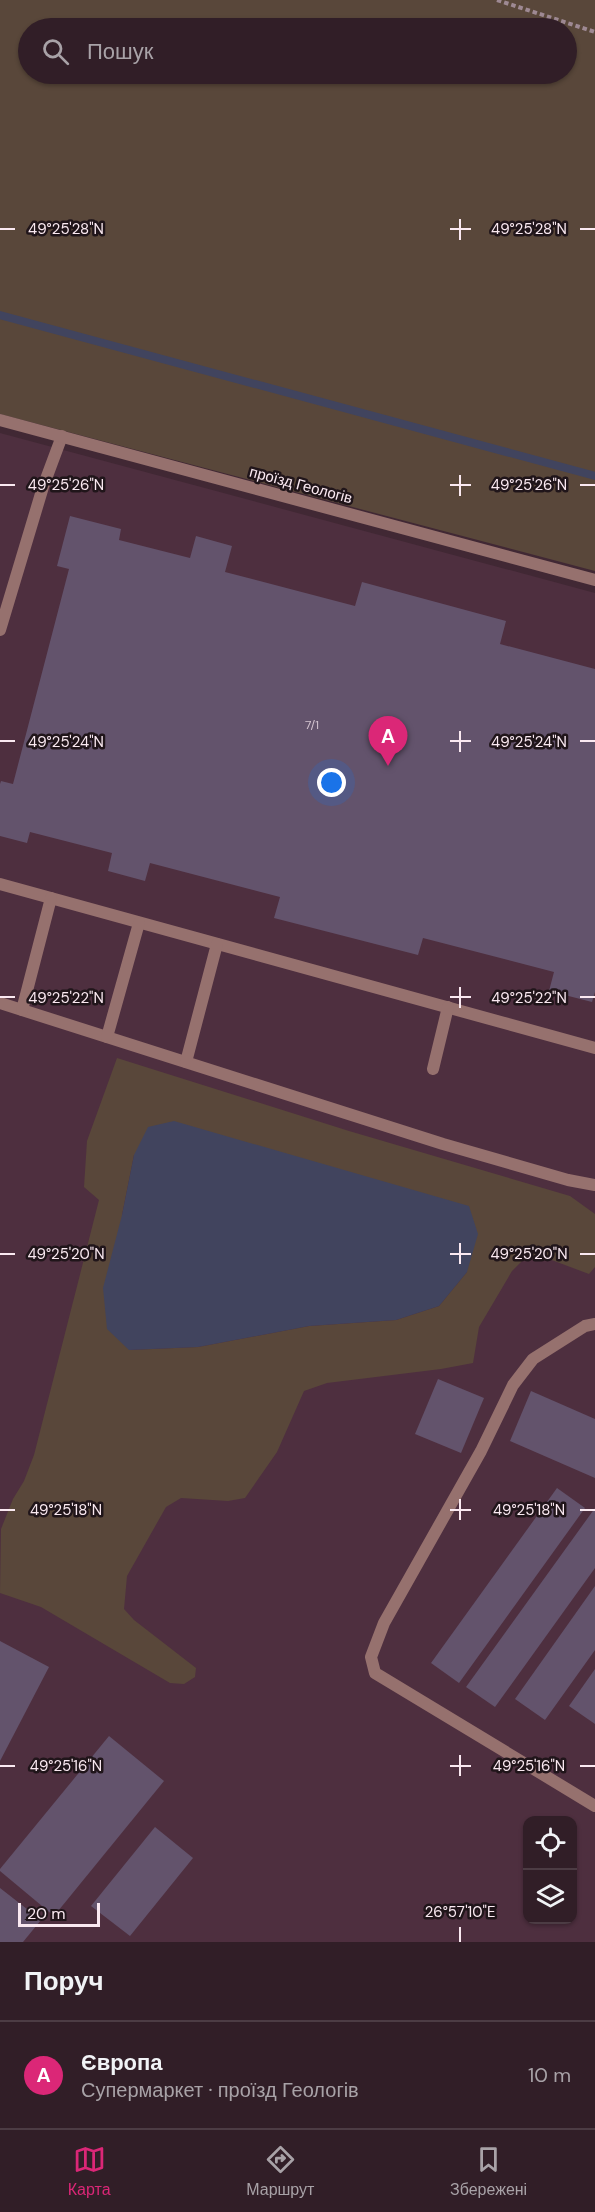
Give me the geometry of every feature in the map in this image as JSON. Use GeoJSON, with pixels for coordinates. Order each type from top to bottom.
{"type":"FeatureCollection","features":[{"type":"Feature","properties":{"kind":"street","name":"проїзд Геологів"},"geometry":{"type":"LineString","coordinates":[[0,420],[595,580]]}},
{"type":"Feature","properties":{"kind":"street"},"geometry":{"type":"LineString","coordinates":[[0,630],[43,488],[62,436]]}},
{"type":"Feature","properties":{"kind":"street"},"geometry":{"type":"LineString","coordinates":[[0,884],[595,1048]]}},
{"type":"Feature","properties":{"kind":"street"},"geometry":{"type":"LineString","coordinates":[[22,1010],[51,898]]}},
{"type":"Feature","properties":{"kind":"street"},"geometry":{"type":"LineString","coordinates":[[107,1037],[139,923]]}},
{"type":"Feature","properties":{"kind":"street"},"geometry":{"type":"LineString","coordinates":[[186,1062],[216,944]]}},
{"type":"Feature","properties":{"kind":"street"},"geometry":{"type":"LineString","coordinates":[[0,1003],[443,1144],[568,1180],[595,1185]]}},
{"type":"Feature","properties":{"kind":"street"},"geometry":{"type":"LineString","coordinates":[[433,1069],[448,1007]]}},
{"type":"Feature","properties":{"kind":"street"},"geometry":{"type":"LineString","coordinates":[[595,1324],[585,1326],[533,1359],[513,1385],[481,1451],[384,1623],[371,1657],[375,1673],[595,1806]]}},
{"type":"Feature","properties":{"kind":"path"},"geometry":{"type":"LineString","coordinates":[[497,0],[552,18]]}},
{"type":"Feature","properties":{"kind":"path"},"geometry":{"type":"LineString","coordinates":[[577,26],[595,32]]}},
{"type":"Feature","properties":{"kind":"shaded area"},"geometry":{"type":"Polygon","coordinates":[[[0,0],[595,0],[595,571],[0,414],[0,0]]]}},
{"type":"Feature","properties":{"kind":"shaded area"},"geometry":{"type":"Polygon","coordinates":[[[0,433],[595,593],[595,1942],[0,1942],[0,433]]]}},
{"type":"Feature","properties":{"kind":"shaded area"},"geometry":{"type":"Polygon","coordinates":[[[117,1058],[349,1131],[570,1196],[595,1214],[595,1267],[589,1274],[541,1256],[522,1261],[512,1271],[479,1327],[473,1363],[327,1383],[304,1391],[277,1452],[245,1498],[228,1501],[181,1498],[166,1507],[127,1576],[124,1609],[134,1620],[196,1668],[195,1677],[184,1684],[170,1683],[41,1607],[0,1593],[1,1529],[34,1455],[99,1200],[84,1187],[87,1141],[117,1058]],[[134,1155],[122,1215],[129,1350],[198,1347],[309,1326],[396,1320],[439,1306],[467,1272],[134,1155]]]}},
{"type":"Feature","properties":{"kind":"water"},"geometry":{"type":"Polygon","coordinates":[[[174,1121],[469,1206],[478,1234],[467,1272],[439,1306],[396,1320],[309,1326],[198,1347],[129,1350],[107,1329],[103,1288],[122,1215],[134,1155],[148,1127],[174,1121]]]}},
{"type":"Feature","properties":{"kind":"building"},"geometry":{"type":"Polygon","coordinates":[[[70,516],[121,529],[119,540],[190,558],[196,536],[232,546],[225,572],[355,606],[362,582],[506,621],[500,644],[595,669],[595,992],[592,1002],[549,991],[554,972],[423,938],[418,955],[274,918],[280,897],[150,863],[145,881],[108,871],[112,853],[30,832],[27,843],[0,836],[0,784],[1,781],[13,784],[69,569],[57,566],[70,516]]]}},
{"type":"Feature","properties":{"kind":"building"},"geometry":{"type":"Polygon","coordinates":[[[438,1379],[484,1398],[461,1453],[415,1434],[438,1379]]]}},
{"type":"Feature","properties":{"kind":"building"},"geometry":{"type":"Polygon","coordinates":[[[531,1391],[595,1419],[595,1478],[510,1441],[531,1391]]]}},
{"type":"Feature","properties":{"kind":"building"},"geometry":{"type":"Polygon","coordinates":[[[557,1488],[585,1508],[459,1683],[431,1663],[557,1488]]]}},
{"type":"Feature","properties":{"kind":"building"},"geometry":{"type":"Polygon","coordinates":[[[595,1508],[595,1568],[495,1707],[466,1687],[595,1508]]]}},
{"type":"Feature","properties":{"kind":"building"},"geometry":{"type":"Polygon","coordinates":[[[595,1586],[595,1650],[545,1720],[515,1699],[595,1586]]]}},
{"type":"Feature","properties":{"kind":"building"},"geometry":{"type":"Polygon","coordinates":[[[0,1641],[49,1667],[0,1761],[0,1641]]]}},
{"type":"Feature","properties":{"kind":"building"},"geometry":{"type":"Polygon","coordinates":[[[595,1669],[595,1724],[569,1706],[595,1669]]]}},
{"type":"Feature","properties":{"kind":"building"},"geometry":{"type":"Polygon","coordinates":[[[109,1736],[164,1781],[54,1916],[0,1869],[109,1736]]]}},
{"type":"Feature","properties":{"kind":"building"},"geometry":{"type":"Polygon","coordinates":[[[155,1827],[193,1858],[130,1936],[91,1906],[155,1827]]]}},
{"type":"Feature","properties":{"kind":"building"},"geometry":{"type":"Polygon","coordinates":[[[0,1888],[41,1920],[23,1942],[0,1942],[0,1888]]]}},
{"type":"Feature","properties":{"kind":"waterway"},"geometry":{"type":"LineString","coordinates":[[0,315],[595,476]]}},
{"type":"Feature","properties":{"kind":"place","name":"Європа"},"geometry":{"type":"Point","coordinates":[388,766]}}]}
